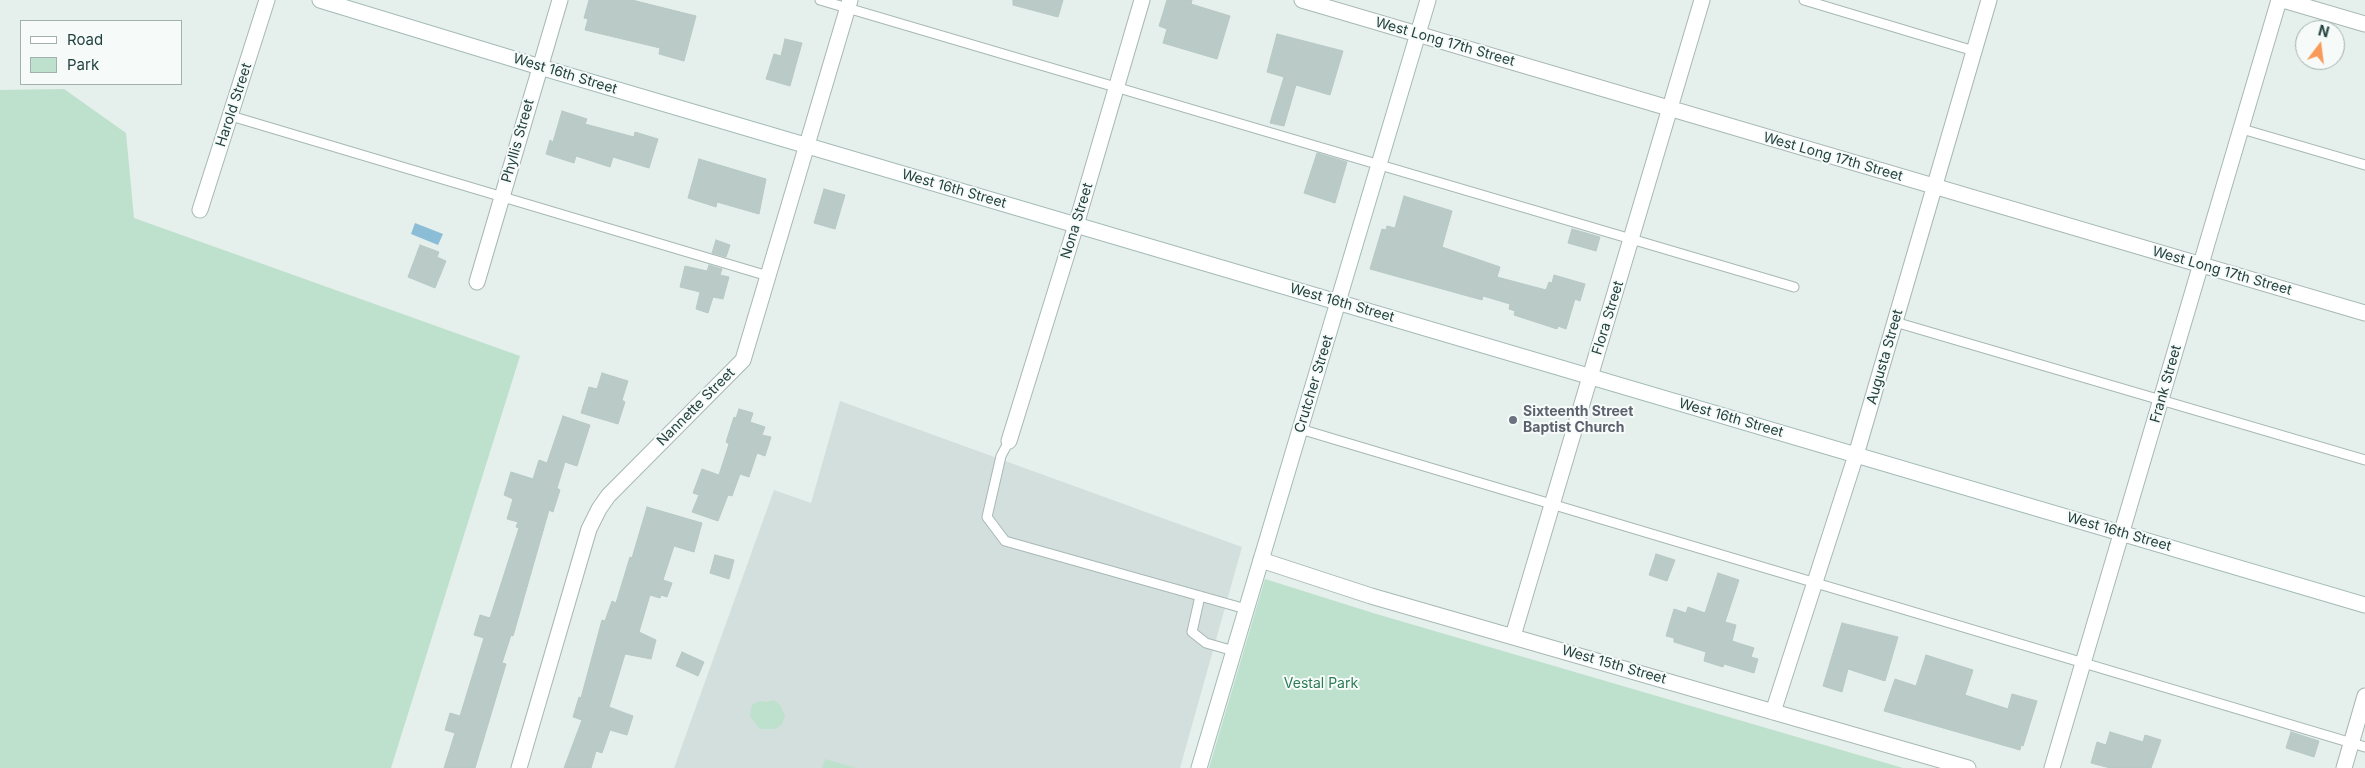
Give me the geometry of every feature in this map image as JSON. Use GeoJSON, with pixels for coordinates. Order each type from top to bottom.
{"type":"FeatureCollection","features":[{"type":"Feature","properties":{"kind":"street","name":"Harold Street"},"geometry":{"type":"LineString","coordinates":[[200,210],[267,0]]}},
{"type":"Feature","properties":{"kind":"street","name":"West 16th Street"},"geometry":{"type":"LineString","coordinates":[[320,0],[807,146],[2365,605]]}},
{"type":"Feature","properties":{"kind":"street","name":"Phyllis Street"},"geometry":{"type":"LineString","coordinates":[[477,282],[560,0]]}},
{"type":"Feature","properties":{"kind":"street","name":"Nona Street"},"geometry":{"type":"LineString","coordinates":[[1009,441],[1076,225],[1142,0]]}},
{"type":"Feature","properties":{"kind":"street","name":"West Long 17th Street"},"geometry":{"type":"LineString","coordinates":[[1302,0],[2365,314]]}},
{"type":"Feature","properties":{"kind":"street","name":"Crutcher Street"},"geometry":{"type":"LineString","coordinates":[[1198,768],[1428,0]]}},
{"type":"Feature","properties":{"kind":"street","name":"Flora Street"},"geometry":{"type":"LineString","coordinates":[[1513,636],[1702,0]]}},
{"type":"Feature","properties":{"kind":"street","name":"Augusta Street"},"geometry":{"type":"LineString","coordinates":[[1773,712],[1856,455],[1990,0]]}},
{"type":"Feature","properties":{"kind":"street","name":"Frank Street"},"geometry":{"type":"LineString","coordinates":[[2052,768],[2279,0]]}},
{"type":"Feature","properties":{"kind":"street"},"geometry":{"type":"LineString","coordinates":[[2284,0],[2365,24]]}},
{"type":"Feature","properties":{"kind":"street","name":"Nannette Street"},"geometry":{"type":"LineString","coordinates":[[520,768],[589,529],[599,509],[608,496],[743,360],[849,4]]}},
{"type":"Feature","properties":{"kind":"street","name":"West 15th Street"},"geometry":{"type":"LineString","coordinates":[[1261,560],[1371,596],[1968,768]]}},
{"type":"Feature","properties":{"kind":"street"},"geometry":{"type":"LineString","coordinates":[[2344,768],[2358,745],[2365,696]]}},
{"type":"Feature","properties":{"kind":"lane"},"geometry":{"type":"LineString","coordinates":[[820,0],[849,4],[1116,87],[1794,287]]}},
{"type":"Feature","properties":{"kind":"lane"},"geometry":{"type":"LineString","coordinates":[[1804,0],[1974,51]]}},
{"type":"Feature","properties":{"kind":"lane"},"geometry":{"type":"LineString","coordinates":[[231,116],[768,276]]}},
{"type":"Feature","properties":{"kind":"lane"},"geometry":{"type":"LineString","coordinates":[[2242,129],[2365,165]]}},
{"type":"Feature","properties":{"kind":"lane"},"geometry":{"type":"LineString","coordinates":[[1895,322],[2365,460]]}},
{"type":"Feature","properties":{"kind":"lane"},"geometry":{"type":"LineString","coordinates":[[1300,429],[2358,745]]}},
{"type":"Feature","properties":{"kind":"lane"},"geometry":{"type":"LineString","coordinates":[[1009,441],[1001,456],[987,517],[1005,541],[1246,609]]}},
{"type":"Feature","properties":{"kind":"lane"},"geometry":{"type":"LineString","coordinates":[[1200,596],[1192,632],[1206,643],[1234,651]]}},
{"type":"Feature","properties":{"kind":"shaded area"},"geometry":{"type":"Polygon","coordinates":[[[840,401],[1242,547],[1180,768],[674,768],[774,490],[811,503],[840,401]]]}},
{"type":"Feature","properties":{"kind":"green space"},"geometry":{"type":"Polygon","coordinates":[[[64,89],[126,133],[134,218],[520,356],[391,768],[0,768],[0,90],[64,89]]]}},
{"type":"Feature","properties":{"kind":"green space","name":"Vestal Park"},"geometry":{"type":"Polygon","coordinates":[[[1265,579],[1373,613],[1903,768],[1209,768],[1265,579]]]}},
{"type":"Feature","properties":{"kind":"green space"},"geometry":{"type":"Polygon","coordinates":[[[774,700],[780,705],[785,716],[782,724],[776,729],[760,729],[750,716],[753,704],[760,701],[774,700]]]}},
{"type":"Feature","properties":{"kind":"green space"},"geometry":{"type":"Polygon","coordinates":[[[825,759],[856,768],[822,768],[825,759]]]}},
{"type":"Feature","properties":{"kind":"water"},"geometry":{"type":"Polygon","coordinates":[[[415,223],[443,234],[438,245],[411,234],[415,223]]]}},
{"type":"Feature","properties":{"kind":"building"},"geometry":{"type":"Polygon","coordinates":[[[589,0],[632,0],[696,16],[684,61],[659,54],[660,48],[585,30],[588,19],[584,18],[589,0]]]}},
{"type":"Feature","properties":{"kind":"building"},"geometry":{"type":"Polygon","coordinates":[[[1013,0],[1063,0],[1058,17],[1013,5],[1013,0]]]}},
{"type":"Feature","properties":{"kind":"building"},"geometry":{"type":"Polygon","coordinates":[[[1167,0],[1192,0],[1191,4],[1230,16],[1217,59],[1163,43],[1167,29],[1159,26],[1167,0]]]}},
{"type":"Feature","properties":{"kind":"building"},"geometry":{"type":"Polygon","coordinates":[[[1277,34],[1343,51],[1330,95],[1296,85],[1284,126],[1270,123],[1284,77],[1267,72],[1277,34]]]}},
{"type":"Feature","properties":{"kind":"building"},"geometry":{"type":"Polygon","coordinates":[[[785,39],[802,43],[790,86],[766,79],[774,54],[781,56],[785,39]]]}},
{"type":"Feature","properties":{"kind":"building"},"geometry":{"type":"Polygon","coordinates":[[[562,111],[587,119],[585,124],[634,137],[635,132],[658,139],[649,168],[613,157],[610,167],[576,156],[574,163],[546,154],[550,140],[553,142],[562,111]]]}},
{"type":"Feature","properties":{"kind":"building"},"geometry":{"type":"Polygon","coordinates":[[[1317,153],[1347,162],[1335,203],[1304,193],[1317,153]]]}},
{"type":"Feature","properties":{"kind":"building"},"geometry":{"type":"Polygon","coordinates":[[[699,159],[766,179],[759,214],[717,202],[716,207],[688,198],[699,159]]]}},
{"type":"Feature","properties":{"kind":"building"},"geometry":{"type":"Polygon","coordinates":[[[824,189],[845,195],[835,229],[814,223],[824,189]]]}},
{"type":"Feature","properties":{"kind":"building"},"geometry":{"type":"Polygon","coordinates":[[[1404,196],[1452,211],[1442,247],[1500,267],[1497,277],[1546,290],[1549,282],[1552,283],[1554,275],[1585,284],[1580,301],[1575,299],[1566,329],[1558,326],[1557,329],[1514,315],[1515,311],[1509,309],[1510,304],[1483,296],[1482,300],[1370,269],[1382,229],[1386,230],[1387,226],[1395,228],[1404,196]]]}},
{"type":"Feature","properties":{"kind":"building"},"geometry":{"type":"Polygon","coordinates":[[[1572,229],[1600,237],[1596,251],[1568,243],[1572,229]]]}},
{"type":"Feature","properties":{"kind":"building"},"geometry":{"type":"Polygon","coordinates":[[[716,240],[730,245],[726,257],[712,253],[716,240]]]}},
{"type":"Feature","properties":{"kind":"building"},"geometry":{"type":"Polygon","coordinates":[[[420,245],[439,252],[437,257],[446,261],[435,288],[408,277],[420,245]]]}},
{"type":"Feature","properties":{"kind":"building"},"geometry":{"type":"Polygon","coordinates":[[[709,265],[722,269],[720,275],[729,277],[723,299],[713,297],[708,313],[696,309],[700,292],[680,287],[685,266],[707,271],[709,265]]]}},
{"type":"Feature","properties":{"kind":"building"},"geometry":{"type":"Polygon","coordinates":[[[602,373],[628,381],[622,400],[625,402],[618,424],[581,413],[589,387],[597,389],[602,373]]]}},
{"type":"Feature","properties":{"kind":"building"},"geometry":{"type":"Polygon","coordinates":[[[739,409],[753,413],[750,422],[765,427],[762,435],[771,437],[765,456],[757,453],[749,477],[740,474],[732,496],[728,495],[718,521],[692,512],[699,495],[693,493],[702,469],[719,475],[729,444],[726,442],[734,417],[736,418],[739,409]]]}},
{"type":"Feature","properties":{"kind":"building"},"geometry":{"type":"Polygon","coordinates":[[[563,416],[590,425],[577,466],[565,462],[557,488],[560,490],[553,512],[549,510],[513,636],[511,635],[502,663],[506,664],[475,768],[444,768],[455,733],[445,730],[450,713],[460,716],[484,638],[474,635],[480,615],[490,618],[519,528],[516,527],[518,522],[507,519],[513,499],[504,495],[511,472],[533,479],[539,460],[547,463],[563,416]]]}},
{"type":"Feature","properties":{"kind":"building"},"geometry":{"type":"Polygon","coordinates":[[[647,507],[702,523],[694,552],[674,546],[663,580],[672,583],[667,597],[661,595],[660,598],[650,595],[639,632],[656,640],[651,659],[625,654],[609,707],[633,716],[627,735],[610,730],[602,753],[596,751],[591,768],[564,768],[582,720],[573,717],[579,697],[581,698],[602,620],[605,621],[612,601],[616,603],[647,507]]]}},
{"type":"Feature","properties":{"kind":"building"},"geometry":{"type":"Polygon","coordinates":[[[1656,554],[1675,560],[1667,581],[1649,575],[1656,554]]]}},
{"type":"Feature","properties":{"kind":"building"},"geometry":{"type":"Polygon","coordinates":[[[715,555],[734,560],[729,579],[710,573],[715,555]]]}},
{"type":"Feature","properties":{"kind":"building"},"geometry":{"type":"Polygon","coordinates":[[[1718,573],[1739,580],[1725,622],[1736,625],[1732,641],[1754,648],[1751,657],[1758,659],[1754,673],[1724,664],[1723,667],[1704,661],[1706,652],[1674,642],[1674,638],[1666,636],[1674,609],[1686,613],[1688,607],[1705,613],[1718,573]]]}},
{"type":"Feature","properties":{"kind":"building"},"geometry":{"type":"Polygon","coordinates":[[[1842,623],[1898,637],[1885,681],[1848,669],[1842,692],[1823,686],[1842,623]]]}},
{"type":"Feature","properties":{"kind":"building"},"geometry":{"type":"Polygon","coordinates":[[[682,652],[704,662],[698,676],[676,666],[682,652]]]}},
{"type":"Feature","properties":{"kind":"building"},"geometry":{"type":"Polygon","coordinates":[[[1926,655],[1973,670],[1965,695],[2008,709],[2012,694],[2037,701],[2023,746],[2021,745],[2020,750],[1884,711],[1895,679],[1916,686],[1926,655]]]}},
{"type":"Feature","properties":{"kind":"building"},"geometry":{"type":"Polygon","coordinates":[[[2110,732],[2143,742],[2145,735],[2161,740],[2151,768],[2110,768],[2091,763],[2097,742],[2106,745],[2110,732]]]}},
{"type":"Feature","properties":{"kind":"building"},"geometry":{"type":"Polygon","coordinates":[[[2291,732],[2319,741],[2314,757],[2286,748],[2291,732]]]}},
{"type":"Feature","properties":{"kind":"place","name":"Sixteenth Street Baptist Church"},"geometry":{"type":"Point","coordinates":[1513,420]}}]}
